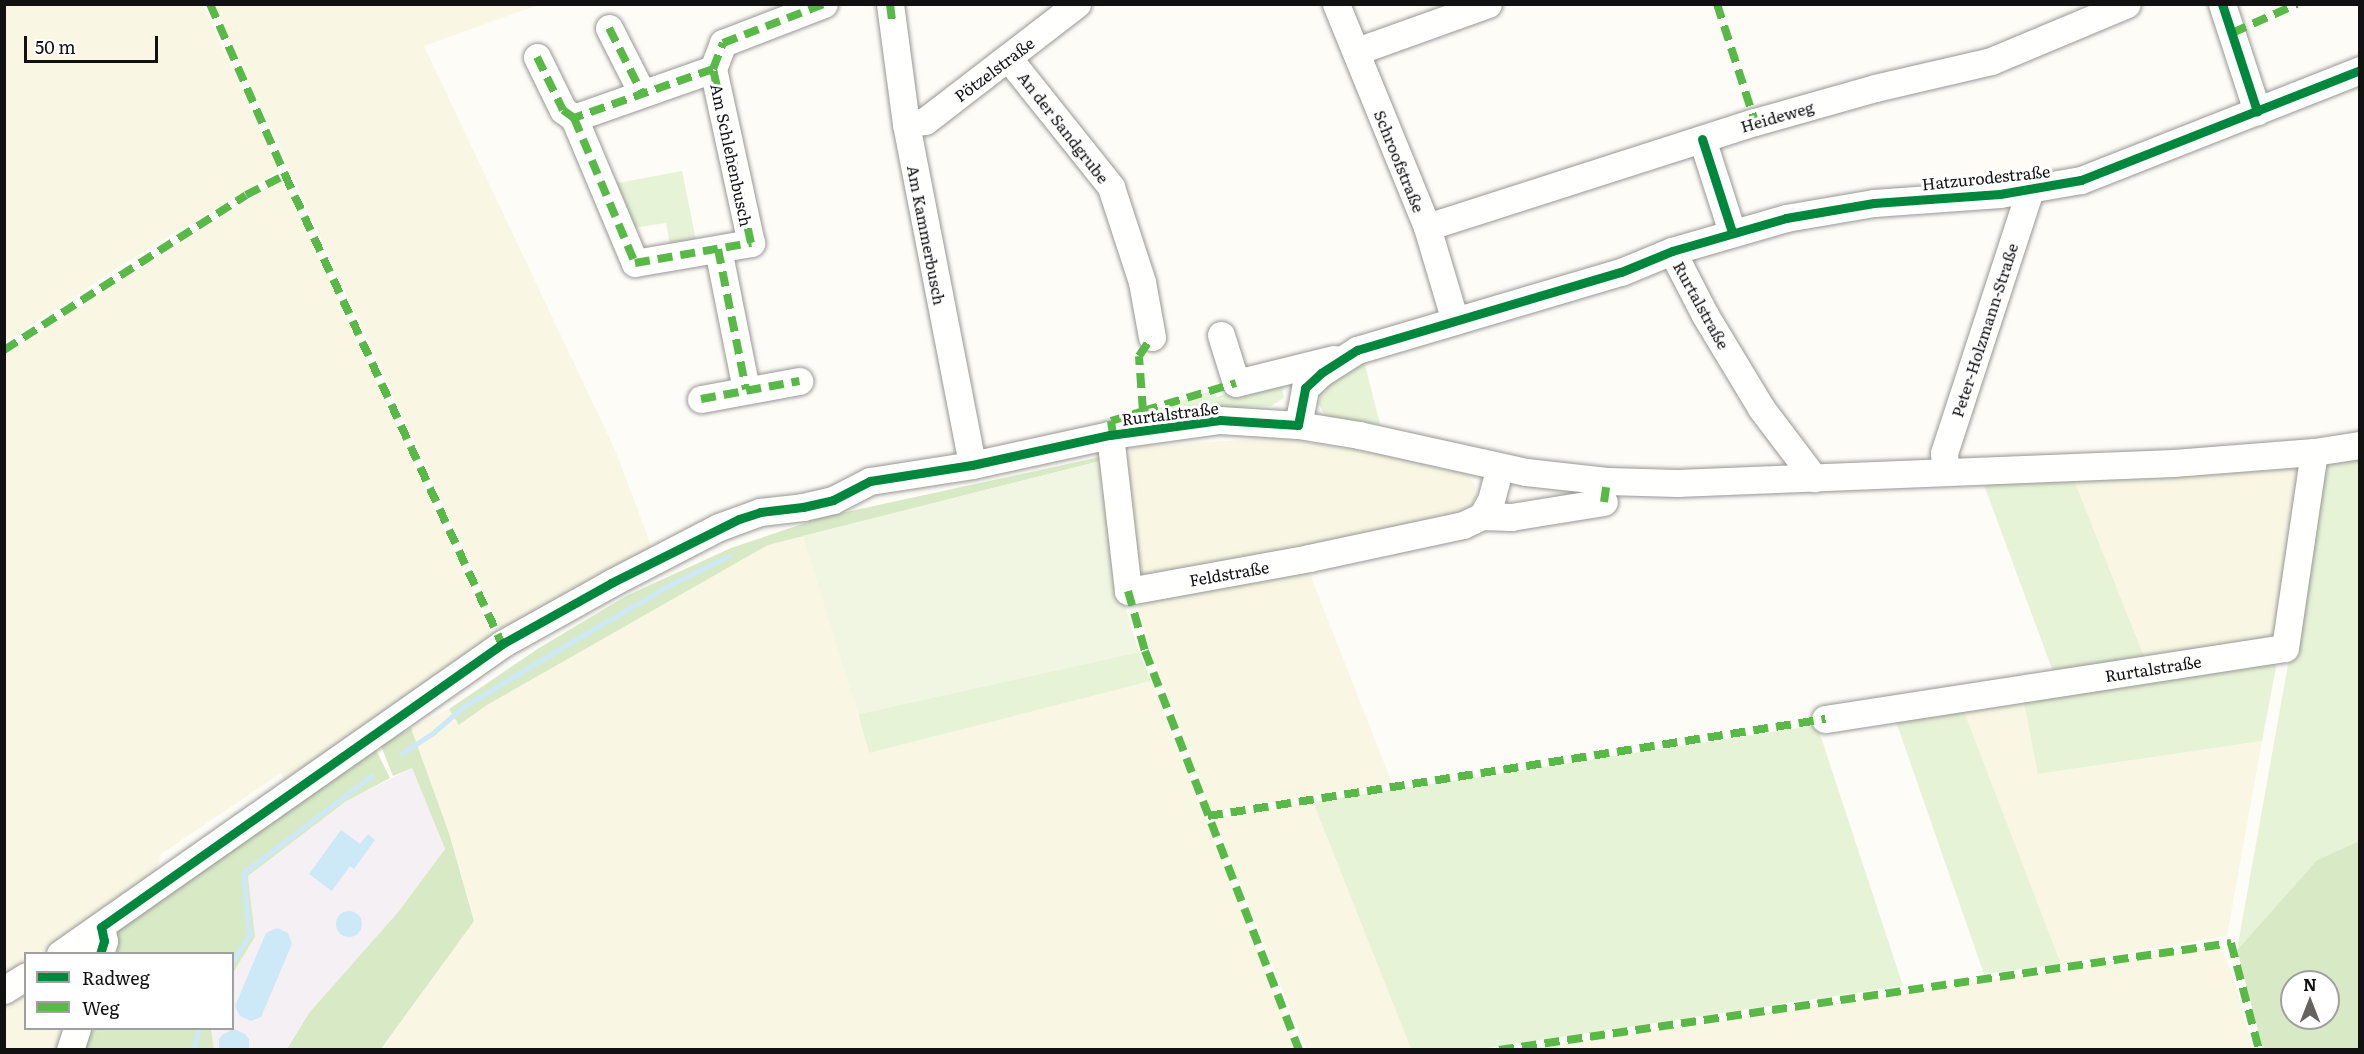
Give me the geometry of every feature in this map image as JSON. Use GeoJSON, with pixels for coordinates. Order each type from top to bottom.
{"type":"FeatureCollection","features":[{"type":"Feature","properties":{"kind":"street","name":"Am Schlehenbusch"},"geometry":{"type":"LineString","coordinates":[[537,57],[563,110],[574,118],[635,262],[752,243],[713,69],[723,43],[824,4]]}},
{"type":"Feature","properties":{"kind":"street","name":"Am Kammerbusch"},"geometry":{"type":"LineString","coordinates":[[890,4],[906,124],[972,465]]}},
{"type":"Feature","properties":{"kind":"street","name":"Pötzelstraße"},"geometry":{"type":"LineString","coordinates":[[906,124],[925,121],[1009,59],[1077,4]]}},
{"type":"Feature","properties":{"kind":"street","name":"Schroofstraße"},"geometry":{"type":"LineString","coordinates":[[1336,4],[1357,51],[1426,227],[1455,321]]}},
{"type":"Feature","properties":{"kind":"street"},"geometry":{"type":"LineString","coordinates":[[1357,51],[1488,4]]}},
{"type":"Feature","properties":{"kind":"street","name":"Heideweg"},"geometry":{"type":"LineString","coordinates":[[1426,227],[1702,139],[1875,88],[1991,61],[2127,4]]}},
{"type":"Feature","properties":{"kind":"street"},"geometry":{"type":"LineString","coordinates":[[2222,4],[2257,111]]}},
{"type":"Feature","properties":{"kind":"street"},"geometry":{"type":"LineString","coordinates":[[609,28],[642,93]]}},
{"type":"Feature","properties":{"kind":"street","name":"An der Sandgrube"},"geometry":{"type":"LineString","coordinates":[[1009,59],[1111,187],[1142,282],[1152,337]]}},
{"type":"Feature","properties":{"kind":"street","name":"Am Schlehenbusch"},"geometry":{"type":"LineString","coordinates":[[574,118],[713,69]]}},
{"type":"Feature","properties":{"kind":"street","name":"Hatzurodestraße"},"geometry":{"type":"LineString","coordinates":[[1672,251],[1731,232],[1809,213],[1874,203],[2030,190],[2081,180],[2360,70]]}},
{"type":"Feature","properties":{"kind":"street"},"geometry":{"type":"LineString","coordinates":[[1702,139],[1731,232]]}},
{"type":"Feature","properties":{"kind":"street","name":"Peter-Holzmann-Straße"},"geometry":{"type":"LineString","coordinates":[[1945,470],[1944,453],[2030,190]]}},
{"type":"Feature","properties":{"kind":"street"},"geometry":{"type":"LineString","coordinates":[[718,249],[746,389]]}},
{"type":"Feature","properties":{"kind":"street","name":"Rurtalstraße"},"geometry":{"type":"LineString","coordinates":[[1298,425],[1305,388],[1344,357],[1357,350],[1621,272],[1672,251],[1705,315],[1761,408],[1814,478]]}},
{"type":"Feature","properties":{"kind":"street"},"geometry":{"type":"LineString","coordinates":[[1221,335],[1236,383],[1344,357]]}},
{"type":"Feature","properties":{"kind":"street"},"geometry":{"type":"LineString","coordinates":[[702,399],[746,389],[799,381]]}},
{"type":"Feature","properties":{"kind":"street","name":"Rurtalstraße"},"geometry":{"type":"LineString","coordinates":[[63,952],[502,644],[719,526],[760,512],[803,507],[833,500],[870,481],[972,465],[1110,435],[1220,420],[1298,425],[1359,435],[1500,467],[1607,481],[1718,483],[1945,470],[2173,463],[2314,452],[2360,445]]}},
{"type":"Feature","properties":{"kind":"street","name":"Feldstraße"},"geometry":{"type":"LineString","coordinates":[[1110,435],[1128,591],[1309,558],[1463,525],[1482,516],[1511,517],[1604,502]]}},
{"type":"Feature","properties":{"kind":"street","name":"Rurtalstraße"},"geometry":{"type":"LineString","coordinates":[[1825,719],[2285,648],[2314,452]]}},
{"type":"Feature","properties":{"kind":"street"},"geometry":{"type":"LineString","coordinates":[[1482,516],[1491,500],[1500,467]]}},
{"type":"Feature","properties":{"kind":"street"},"geometry":{"type":"LineString","coordinates":[[101,927],[104,941],[101,952]]}},
{"type":"Feature","properties":{"kind":"street"},"geometry":{"type":"LineString","coordinates":[[4,990],[24,977]]}},
{"type":"Feature","properties":{"kind":"street"},"geometry":{"type":"LineString","coordinates":[[70,1050],[77,1030]]}},
{"type":"Feature","properties":{"kind":"shaded area"},"geometry":{"type":"Polygon","coordinates":[[[5,4],[203,5],[279,171],[120,266],[5,343],[5,4]]]}},
{"type":"Feature","properties":{"kind":"shaded area"},"geometry":{"type":"Polygon","coordinates":[[[214,5],[538,5],[424,46],[616,452],[652,548],[501,631],[214,5]]]}},
{"type":"Feature","properties":{"kind":"shaded area"},"geometry":{"type":"Polygon","coordinates":[[[283,178],[493,636],[285,782],[281,773],[161,854],[155,876],[41,952],[24,952],[24,963],[5,974],[5,354],[283,178]]]}},
{"type":"Feature","properties":{"kind":"shaded area"},"geometry":{"type":"Polygon","coordinates":[[[1276,438],[1399,456],[1467,473],[1475,486],[1475,498],[1470,507],[1457,518],[1143,580],[1139,570],[1125,473],[1131,447],[1276,438]]]}},
{"type":"Feature","properties":{"kind":"shaded area"},"geometry":{"type":"Polygon","coordinates":[[[2308,464],[2279,641],[2147,664],[2074,480],[2308,464]]]}},
{"type":"Feature","properties":{"kind":"shaded area"},"geometry":{"type":"Polygon","coordinates":[[[803,536],[823,595],[869,753],[1151,681],[1297,1049],[381,1050],[474,920],[449,833],[411,728],[449,709],[460,725],[487,705],[768,545],[803,536]]]}},
{"type":"Feature","properties":{"kind":"shaded area"},"geometry":{"type":"Polygon","coordinates":[[[1306,564],[1392,783],[1211,812],[1150,649],[1135,596],[1306,564]]]}},
{"type":"Feature","properties":{"kind":"shaded area"},"geometry":{"type":"Polygon","coordinates":[[[2022,693],[2039,774],[2262,741],[2227,936],[2061,964],[1960,701],[2022,693]]]}},
{"type":"Feature","properties":{"kind":"shaded area"},"geometry":{"type":"Polygon","coordinates":[[[412,768],[445,849],[399,911],[309,1013],[287,1049],[214,1049],[211,1030],[234,1030],[234,971],[255,937],[248,876],[345,802],[412,768]]]}},
{"type":"Feature","properties":{"kind":"shaded area"},"geometry":{"type":"Polygon","coordinates":[[[1313,802],[1411,1049],[1306,1049],[1214,818],[1313,802]]]}},
{"type":"Feature","properties":{"kind":"shaded area"},"geometry":{"type":"Polygon","coordinates":[[[2210,947],[2223,952],[2232,973],[2253,1049],[1528,1049],[2210,947]]]}},
{"type":"Feature","properties":{"kind":"shaded area"},"geometry":{"type":"Polygon","coordinates":[[[24,991],[24,1030],[72,1030],[65,1049],[5,1049],[4,1001],[24,991]]]}},
{"type":"Feature","properties":{"kind":"green space"},"geometry":{"type":"Polygon","coordinates":[[[682,171],[697,245],[671,250],[666,223],[626,229],[607,185],[682,171]]]}},
{"type":"Feature","properties":{"kind":"green space"},"geometry":{"type":"Polygon","coordinates":[[[1364,361],[1380,424],[1334,421],[1324,414],[1319,404],[1323,383],[1364,361]]]}},
{"type":"Feature","properties":{"kind":"green space"},"geometry":{"type":"Polygon","coordinates":[[[1270,380],[1282,386],[1284,398],[1271,406],[1180,410],[1116,424],[1119,421],[1214,390],[1217,397],[1230,392],[1238,398],[1271,387],[1270,380]]]}},
{"type":"Feature","properties":{"kind":"green space"},"geometry":{"type":"Polygon","coordinates":[[[1109,455],[1112,458],[768,545],[487,705],[459,725],[449,709],[539,648],[626,596],[731,548],[823,517],[1109,455]]]}},
{"type":"Feature","properties":{"kind":"green space"},"geometry":{"type":"Polygon","coordinates":[[[1112,458],[1124,602],[1139,652],[858,714],[803,536],[1112,458]]]}},
{"type":"Feature","properties":{"kind":"green space"},"geometry":{"type":"Polygon","coordinates":[[[2359,460],[2359,841],[2317,860],[2237,950],[2294,631],[2318,466],[2359,460]]]}},
{"type":"Feature","properties":{"kind":"green space"},"geometry":{"type":"Polygon","coordinates":[[[2074,480],[2147,664],[2055,677],[1984,485],[2074,480]]]}},
{"type":"Feature","properties":{"kind":"green space"},"geometry":{"type":"Polygon","coordinates":[[[1139,652],[1151,681],[869,753],[858,714],[1139,652]]]}},
{"type":"Feature","properties":{"kind":"green space"},"geometry":{"type":"Polygon","coordinates":[[[2277,662],[2262,741],[2038,774],[2022,693],[2277,662]]]}},
{"type":"Feature","properties":{"kind":"green space"},"geometry":{"type":"Polygon","coordinates":[[[1960,701],[2061,964],[1984,974],[1893,713],[1960,701]]]}},
{"type":"Feature","properties":{"kind":"green space"},"geometry":{"type":"Polygon","coordinates":[[[1817,725],[1903,986],[1480,1049],[1411,1049],[1313,802],[1817,725]]]}},
{"type":"Feature","properties":{"kind":"green space"},"geometry":{"type":"Polygon","coordinates":[[[411,728],[449,833],[474,921],[381,1049],[287,1049],[309,1013],[399,911],[445,849],[412,768],[393,776],[381,746],[411,728]]]}},
{"type":"Feature","properties":{"kind":"green space"},"geometry":{"type":"Polygon","coordinates":[[[376,750],[390,778],[345,802],[248,876],[255,937],[234,971],[234,952],[112,952],[120,927],[376,750]]]}},
{"type":"Feature","properties":{"kind":"green space"},"geometry":{"type":"Polygon","coordinates":[[[2359,841],[2359,1049],[2263,1049],[2237,950],[2317,860],[2359,841]]]}},
{"type":"Feature","properties":{"kind":"green space"},"geometry":{"type":"Polygon","coordinates":[[[85,1030],[211,1030],[214,1049],[79,1050],[85,1030]]]}},
{"type":"Feature","properties":{"kind":"water"},"geometry":{"type":"Polygon","coordinates":[[[341,830],[360,844],[368,834],[375,840],[354,869],[350,866],[332,891],[309,874],[341,830]]]}},
{"type":"Feature","properties":{"kind":"water"},"geometry":{"type":"Polygon","coordinates":[[[349,911],[358,915],[362,924],[358,933],[349,937],[340,933],[336,924],[340,915],[349,911]]]}},
{"type":"Feature","properties":{"kind":"water"},"geometry":{"type":"Polygon","coordinates":[[[277,928],[288,933],[292,944],[261,1017],[251,1021],[240,1016],[235,1006],[266,933],[277,928]]]}},
{"type":"Feature","properties":{"kind":"water"},"geometry":{"type":"Polygon","coordinates":[[[234,1029],[245,1034],[249,1039],[249,1049],[219,1049],[219,1039],[223,1034],[234,1029]]]}},
{"type":"Feature","properties":{"kind":"waterway"},"geometry":{"type":"LineString","coordinates":[[402,753],[434,732],[463,707],[673,583],[729,556]]}},
{"type":"Feature","properties":{"kind":"waterway"},"geometry":{"type":"LineString","coordinates":[[234,960],[249,935],[243,873],[371,776]]}},
{"type":"Feature","properties":{"kind":"waterway"},"geometry":{"type":"LineString","coordinates":[[193,1050],[198,1030]]}},
{"type":"Feature","properties":{"kind":"marked path"},"geometry":{"type":"LineString","coordinates":[[210,4],[285,175],[502,644]]}},
{"type":"Feature","properties":{"kind":"marked path"},"geometry":{"type":"LineString","coordinates":[[713,69],[574,118],[635,263],[751,243],[713,69],[723,43],[824,4]]}},
{"type":"Feature","properties":{"kind":"marked path"},"geometry":{"type":"LineString","coordinates":[[890,4],[892,21]]}},
{"type":"Feature","properties":{"kind":"marked path"},"geometry":{"type":"LineString","coordinates":[[1717,4],[1755,122]]}},
{"type":"Feature","properties":{"kind":"marked path"},"geometry":{"type":"LineString","coordinates":[[2232,33],[2297,4]]}},
{"type":"Feature","properties":{"kind":"marked path"},"geometry":{"type":"LineString","coordinates":[[609,28],[642,93]]}},
{"type":"Feature","properties":{"kind":"marked path"},"geometry":{"type":"LineString","coordinates":[[537,57],[563,110],[574,118]]}},
{"type":"Feature","properties":{"kind":"marked path"},"geometry":{"type":"LineString","coordinates":[[4,350],[246,195],[285,175]]}},
{"type":"Feature","properties":{"kind":"marked path"},"geometry":{"type":"LineString","coordinates":[[718,249],[746,389]]}},
{"type":"Feature","properties":{"kind":"marked path"},"geometry":{"type":"LineString","coordinates":[[1113,435],[1111,421],[1143,411],[1139,356],[1152,337]]}},
{"type":"Feature","properties":{"kind":"marked path"},"geometry":{"type":"LineString","coordinates":[[701,399],[799,381]]}},
{"type":"Feature","properties":{"kind":"marked path"},"geometry":{"type":"LineString","coordinates":[[1143,411],[1236,383]]}},
{"type":"Feature","properties":{"kind":"marked path"},"geometry":{"type":"LineString","coordinates":[[1604,502],[1607,481]]}},
{"type":"Feature","properties":{"kind":"marked path"},"geometry":{"type":"LineString","coordinates":[[1128,591],[1145,651],[1299,1050]]}},
{"type":"Feature","properties":{"kind":"marked path"},"geometry":{"type":"LineString","coordinates":[[1208,816],[1825,719]]}},
{"type":"Feature","properties":{"kind":"marked path"},"geometry":{"type":"LineString","coordinates":[[1499,1050],[2231,943],[2259,1050]]}},
{"type":"Feature","properties":{"kind":"cycle path"},"geometry":{"type":"LineString","coordinates":[[2222,4],[2257,111]]}},
{"type":"Feature","properties":{"kind":"cycle path"},"geometry":{"type":"LineString","coordinates":[[101,952],[104,941],[101,927],[502,644],[611,583],[739,519],[760,512],[803,507],[833,500],[870,481],[972,465],[1110,435],[1220,420],[1298,425],[1305,388],[1321,373],[1357,350],[1621,272],[1672,251],[1786,218],[1874,203],[2000,194],[2081,180],[2360,70]]}},
{"type":"Feature","properties":{"kind":"cycle path"},"geometry":{"type":"LineString","coordinates":[[1702,139],[1732,232]]}}]}
